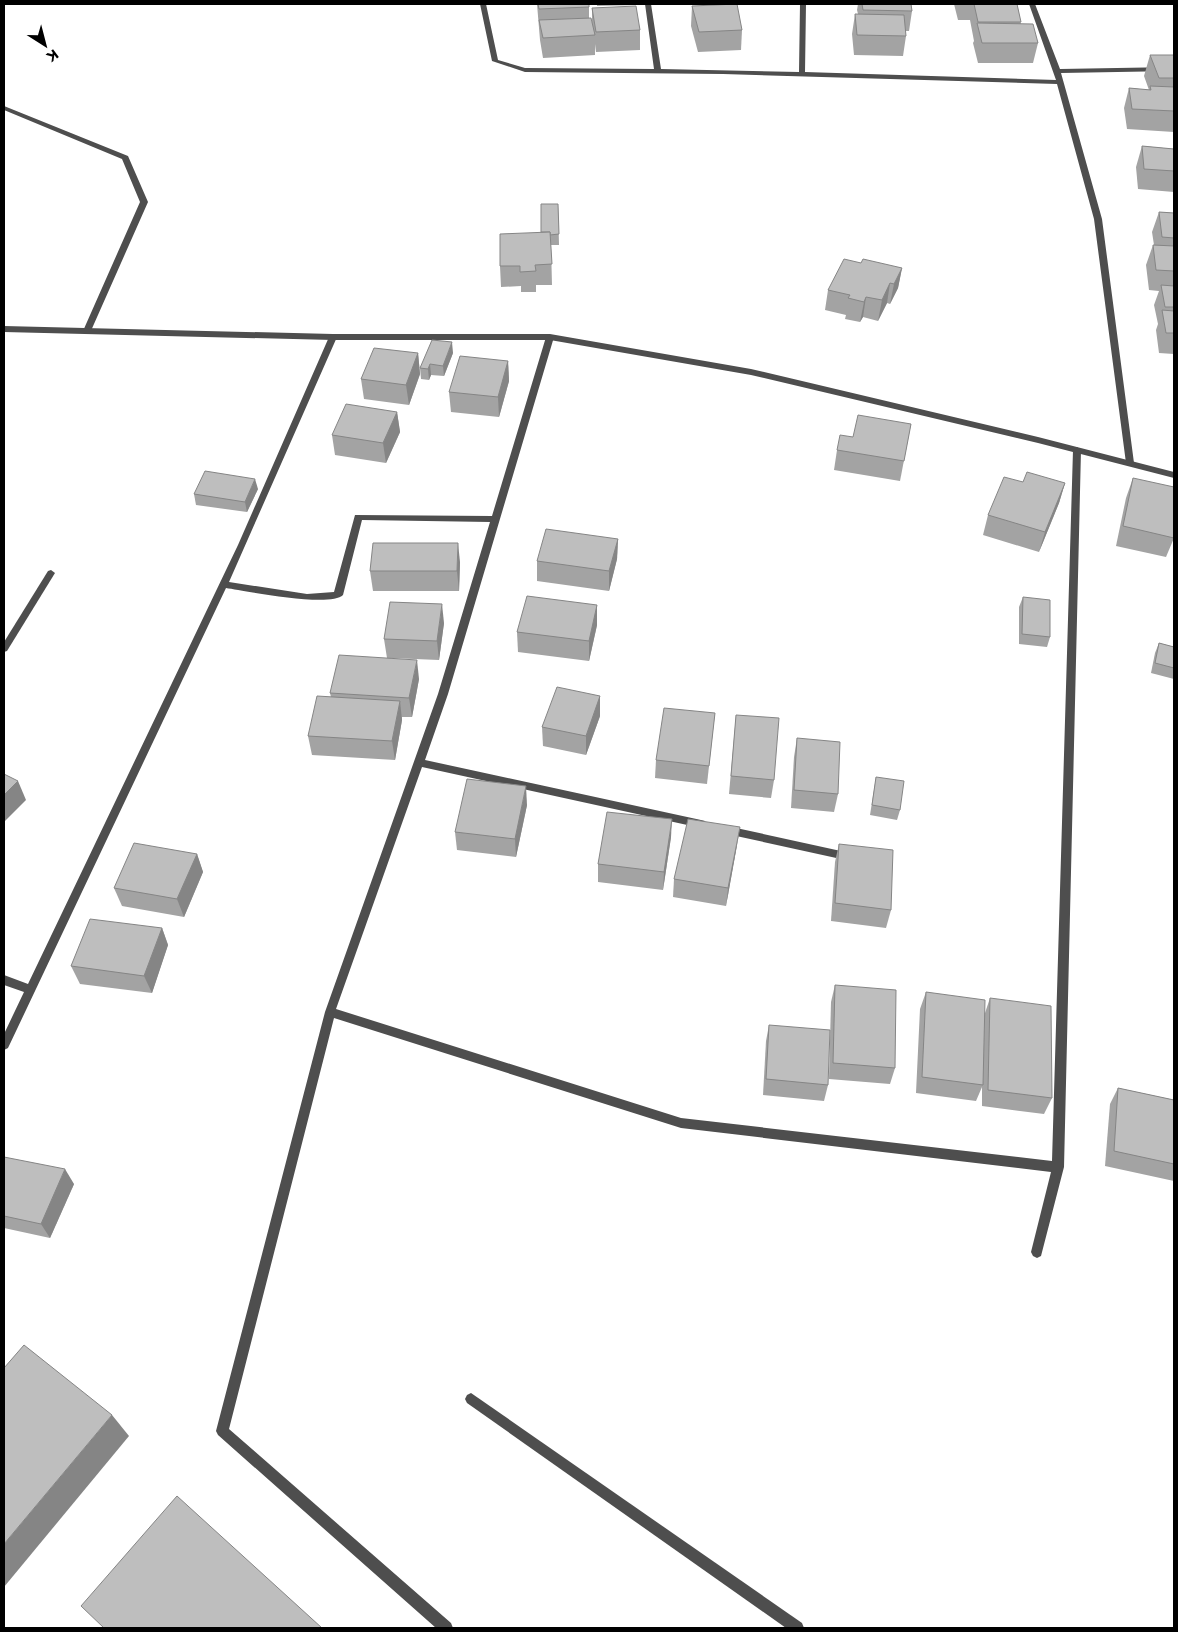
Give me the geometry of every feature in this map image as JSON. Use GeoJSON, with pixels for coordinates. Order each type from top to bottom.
{"type":"FeatureCollection","features":[{"type":"Feature","properties":{"kind":"street"},"geometry":{"type":"LineString","coordinates":[[482,4],[495,61],[524,70],[802,74],[1060,82]]}},
{"type":"Feature","properties":{"kind":"street"},"geometry":{"type":"LineString","coordinates":[[648,4],[658,71]]}},
{"type":"Feature","properties":{"kind":"street"},"geometry":{"type":"LineString","coordinates":[[802,74],[803,4]]}},
{"type":"Feature","properties":{"kind":"street"},"geometry":{"type":"LineString","coordinates":[[1032,4],[1057,71],[1098,219],[1130,463]]}},
{"type":"Feature","properties":{"kind":"street"},"geometry":{"type":"LineString","coordinates":[[1057,71],[1174,70]]}},
{"type":"Feature","properties":{"kind":"street"},"geometry":{"type":"LineString","coordinates":[[4,108],[125,158],[144,202],[87,331]]}},
{"type":"Feature","properties":{"kind":"street"},"geometry":{"type":"LineString","coordinates":[[4,329],[333,337],[550,337],[750,372],[1174,475]]}},
{"type":"Feature","properties":{"kind":"street"},"geometry":{"type":"LineString","coordinates":[[4,1045],[223,584],[333,337]]}},
{"type":"Feature","properties":{"kind":"street"},"geometry":{"type":"LineString","coordinates":[[446,1628],[222,1431],[330,1012],[443,694],[550,337]]}},
{"type":"Feature","properties":{"kind":"street"},"geometry":{"type":"LineString","coordinates":[[1037,1252],[1058,1167],[1077,450]]}},
{"type":"Feature","properties":{"kind":"street"},"geometry":{"type":"LineString","coordinates":[[223,584],[307,597],[338,595],[358,517],[495,519]]}},
{"type":"Feature","properties":{"kind":"street"},"geometry":{"type":"LineString","coordinates":[[4,649],[51,573]]}},
{"type":"Feature","properties":{"kind":"street"},"geometry":{"type":"LineString","coordinates":[[418,762],[853,857]]}},
{"type":"Feature","properties":{"kind":"street"},"geometry":{"type":"LineString","coordinates":[[4,980],[30,990]]}},
{"type":"Feature","properties":{"kind":"street"},"geometry":{"type":"LineString","coordinates":[[330,1012],[681,1123],[1058,1167]]}},
{"type":"Feature","properties":{"kind":"street"},"geometry":{"type":"LineString","coordinates":[[472,1399],[797,1628]]}},
{"type":"Feature","properties":{"kind":"building"},"geometry":{"type":"Polygon","coordinates":[[[538,4],[589,4],[589,7],[539,9],[538,4]]]}},
{"type":"Feature","properties":{"kind":"building"},"geometry":{"type":"Polygon","coordinates":[[[737,4],[742,30],[699,32],[692,6],[737,4]]]}},
{"type":"Feature","properties":{"kind":"building"},"geometry":{"type":"Polygon","coordinates":[[[862,4],[911,4],[912,11],[863,10],[862,4]]]}},
{"type":"Feature","properties":{"kind":"building"},"geometry":{"type":"Polygon","coordinates":[[[974,4],[1017,4],[1021,22],[978,22],[974,4]]]}},
{"type":"Feature","properties":{"kind":"building"},"geometry":{"type":"Polygon","coordinates":[[[636,6],[640,30],[596,32],[592,8],[636,6]]]}},
{"type":"Feature","properties":{"kind":"building"},"geometry":{"type":"Polygon","coordinates":[[[855,14],[904,15],[906,36],[857,35],[855,14]]]}},
{"type":"Feature","properties":{"kind":"building"},"geometry":{"type":"Polygon","coordinates":[[[591,18],[595,35],[543,38],[539,20],[591,18]]]}},
{"type":"Feature","properties":{"kind":"building"},"geometry":{"type":"Polygon","coordinates":[[[977,23],[1033,24],[1038,43],[982,43],[977,23]]]}},
{"type":"Feature","properties":{"kind":"building"},"geometry":{"type":"Polygon","coordinates":[[[1150,55],[1174,55],[1174,78],[1159,78],[1150,55]]]}},
{"type":"Feature","properties":{"kind":"building"},"geometry":{"type":"Polygon","coordinates":[[[1150,86],[1174,87],[1174,111],[1132,109],[1129,88],[1151,90],[1150,86]]]}},
{"type":"Feature","properties":{"kind":"building"},"geometry":{"type":"Polygon","coordinates":[[[1142,146],[1174,149],[1174,171],[1144,169],[1142,146]]]}},
{"type":"Feature","properties":{"kind":"building"},"geometry":{"type":"Polygon","coordinates":[[[541,204],[558,204],[559,234],[550,235],[550,232],[541,232],[541,204]]]}},
{"type":"Feature","properties":{"kind":"building"},"geometry":{"type":"Polygon","coordinates":[[[1159,212],[1174,213],[1174,238],[1162,237],[1159,212]]]}},
{"type":"Feature","properties":{"kind":"building"},"geometry":{"type":"Polygon","coordinates":[[[550,232],[552,264],[535,265],[536,271],[520,272],[520,266],[500,266],[500,234],[550,232]]]}},
{"type":"Feature","properties":{"kind":"building"},"geometry":{"type":"Polygon","coordinates":[[[1153,245],[1174,246],[1174,271],[1156,270],[1153,245]]]}},
{"type":"Feature","properties":{"kind":"building"},"geometry":{"type":"Polygon","coordinates":[[[844,259],[861,263],[863,259],[902,268],[894,284],[890,283],[882,300],[866,297],[864,302],[848,298],[850,295],[828,290],[844,259]]]}},
{"type":"Feature","properties":{"kind":"building"},"geometry":{"type":"Polygon","coordinates":[[[1161,285],[1174,286],[1174,307],[1165,307],[1161,285]]]}},
{"type":"Feature","properties":{"kind":"building"},"geometry":{"type":"Polygon","coordinates":[[[1162,310],[1174,311],[1174,333],[1166,333],[1162,310]]]}},
{"type":"Feature","properties":{"kind":"building"},"geometry":{"type":"Polygon","coordinates":[[[432,340],[452,342],[443,366],[430,364],[428,369],[420,368],[432,340]]]}},
{"type":"Feature","properties":{"kind":"building"},"geometry":{"type":"Polygon","coordinates":[[[374,348],[418,353],[406,385],[361,379],[374,348]]]}},
{"type":"Feature","properties":{"kind":"building"},"geometry":{"type":"Polygon","coordinates":[[[460,356],[508,361],[498,397],[449,392],[460,356]]]}},
{"type":"Feature","properties":{"kind":"building"},"geometry":{"type":"Polygon","coordinates":[[[346,404],[397,412],[383,443],[332,435],[346,404]]]}},
{"type":"Feature","properties":{"kind":"building"},"geometry":{"type":"Polygon","coordinates":[[[858,415],[911,424],[904,461],[837,450],[840,435],[853,437],[858,415]]]}},
{"type":"Feature","properties":{"kind":"building"},"geometry":{"type":"Polygon","coordinates":[[[205,471],[255,479],[245,502],[194,494],[205,471]]]}},
{"type":"Feature","properties":{"kind":"building"},"geometry":{"type":"Polygon","coordinates":[[[1027,472],[1065,483],[1045,532],[988,515],[1004,477],[1023,482],[1027,472]]]}},
{"type":"Feature","properties":{"kind":"building"},"geometry":{"type":"Polygon","coordinates":[[[1133,478],[1174,487],[1174,538],[1123,526],[1133,478]]]}},
{"type":"Feature","properties":{"kind":"building"},"geometry":{"type":"Polygon","coordinates":[[[546,529],[618,539],[609,571],[537,561],[546,529]]]}},
{"type":"Feature","properties":{"kind":"building"},"geometry":{"type":"Polygon","coordinates":[[[373,543],[458,543],[457,571],[370,571],[373,543]]]}},
{"type":"Feature","properties":{"kind":"building"},"geometry":{"type":"Polygon","coordinates":[[[527,596],[597,605],[589,641],[517,632],[527,596]]]}},
{"type":"Feature","properties":{"kind":"building"},"geometry":{"type":"Polygon","coordinates":[[[1023,597],[1050,600],[1050,637],[1022,634],[1023,597]]]}},
{"type":"Feature","properties":{"kind":"building"},"geometry":{"type":"Polygon","coordinates":[[[390,602],[442,604],[437,641],[384,639],[390,602]]]}},
{"type":"Feature","properties":{"kind":"building"},"geometry":{"type":"Polygon","coordinates":[[[1159,643],[1174,647],[1174,668],[1155,663],[1159,643]]]}},
{"type":"Feature","properties":{"kind":"building"},"geometry":{"type":"Polygon","coordinates":[[[339,655],[417,660],[409,698],[330,693],[339,655]]]}},
{"type":"Feature","properties":{"kind":"building"},"geometry":{"type":"Polygon","coordinates":[[[557,687],[600,696],[586,736],[542,727],[557,687]]]}},
{"type":"Feature","properties":{"kind":"building"},"geometry":{"type":"Polygon","coordinates":[[[317,696],[400,701],[392,741],[308,736],[317,696]]]}},
{"type":"Feature","properties":{"kind":"building"},"geometry":{"type":"Polygon","coordinates":[[[664,708],[715,713],[709,766],[656,760],[664,708]]]}},
{"type":"Feature","properties":{"kind":"building"},"geometry":{"type":"Polygon","coordinates":[[[736,715],[779,718],[774,780],[731,776],[736,715]]]}},
{"type":"Feature","properties":{"kind":"building"},"geometry":{"type":"Polygon","coordinates":[[[797,738],[840,742],[838,794],[794,790],[797,738]]]}},
{"type":"Feature","properties":{"kind":"building"},"geometry":{"type":"Polygon","coordinates":[[[4,774],[18,781],[4,795],[4,774]]]}},
{"type":"Feature","properties":{"kind":"building"},"geometry":{"type":"Polygon","coordinates":[[[876,777],[904,781],[900,810],[872,805],[876,777]]]}},
{"type":"Feature","properties":{"kind":"building"},"geometry":{"type":"Polygon","coordinates":[[[467,779],[526,786],[515,839],[455,832],[467,779]]]}},
{"type":"Feature","properties":{"kind":"building"},"geometry":{"type":"Polygon","coordinates":[[[607,812],[672,819],[664,872],[598,864],[607,812]]]}},
{"type":"Feature","properties":{"kind":"building"},"geometry":{"type":"Polygon","coordinates":[[[688,819],[740,827],[728,888],[674,879],[688,819]]]}},
{"type":"Feature","properties":{"kind":"building"},"geometry":{"type":"Polygon","coordinates":[[[134,843],[197,854],[177,899],[114,888],[134,843]]]}},
{"type":"Feature","properties":{"kind":"building"},"geometry":{"type":"Polygon","coordinates":[[[839,844],[893,850],[891,910],[835,903],[839,844]]]}},
{"type":"Feature","properties":{"kind":"building"},"geometry":{"type":"Polygon","coordinates":[[[90,919],[162,928],[144,976],[71,966],[90,919]]]}},
{"type":"Feature","properties":{"kind":"building"},"geometry":{"type":"Polygon","coordinates":[[[835,985],[896,990],[895,1068],[833,1063],[835,985]]]}},
{"type":"Feature","properties":{"kind":"building"},"geometry":{"type":"Polygon","coordinates":[[[926,992],[985,1000],[983,1085],[922,1077],[926,992]]]}},
{"type":"Feature","properties":{"kind":"building"},"geometry":{"type":"Polygon","coordinates":[[[990,998],[1051,1006],[1052,1098],[988,1090],[990,998]]]}},
{"type":"Feature","properties":{"kind":"building"},"geometry":{"type":"Polygon","coordinates":[[[769,1025],[830,1030],[828,1085],[766,1079],[769,1025]]]}},
{"type":"Feature","properties":{"kind":"building"},"geometry":{"type":"Polygon","coordinates":[[[1118,1088],[1174,1100],[1174,1164],[1114,1151],[1118,1088]]]}},
{"type":"Feature","properties":{"kind":"building"},"geometry":{"type":"Polygon","coordinates":[[[4,1157],[65,1169],[41,1224],[4,1216],[4,1157]]]}},
{"type":"Feature","properties":{"kind":"building"},"geometry":{"type":"Polygon","coordinates":[[[24,1345],[112,1415],[4,1544],[4,1368],[24,1345]]]}},
{"type":"Feature","properties":{"kind":"building"},"geometry":{"type":"Polygon","coordinates":[[[177,1496],[322,1628],[104,1628],[81,1606],[177,1496]]]}}]}
